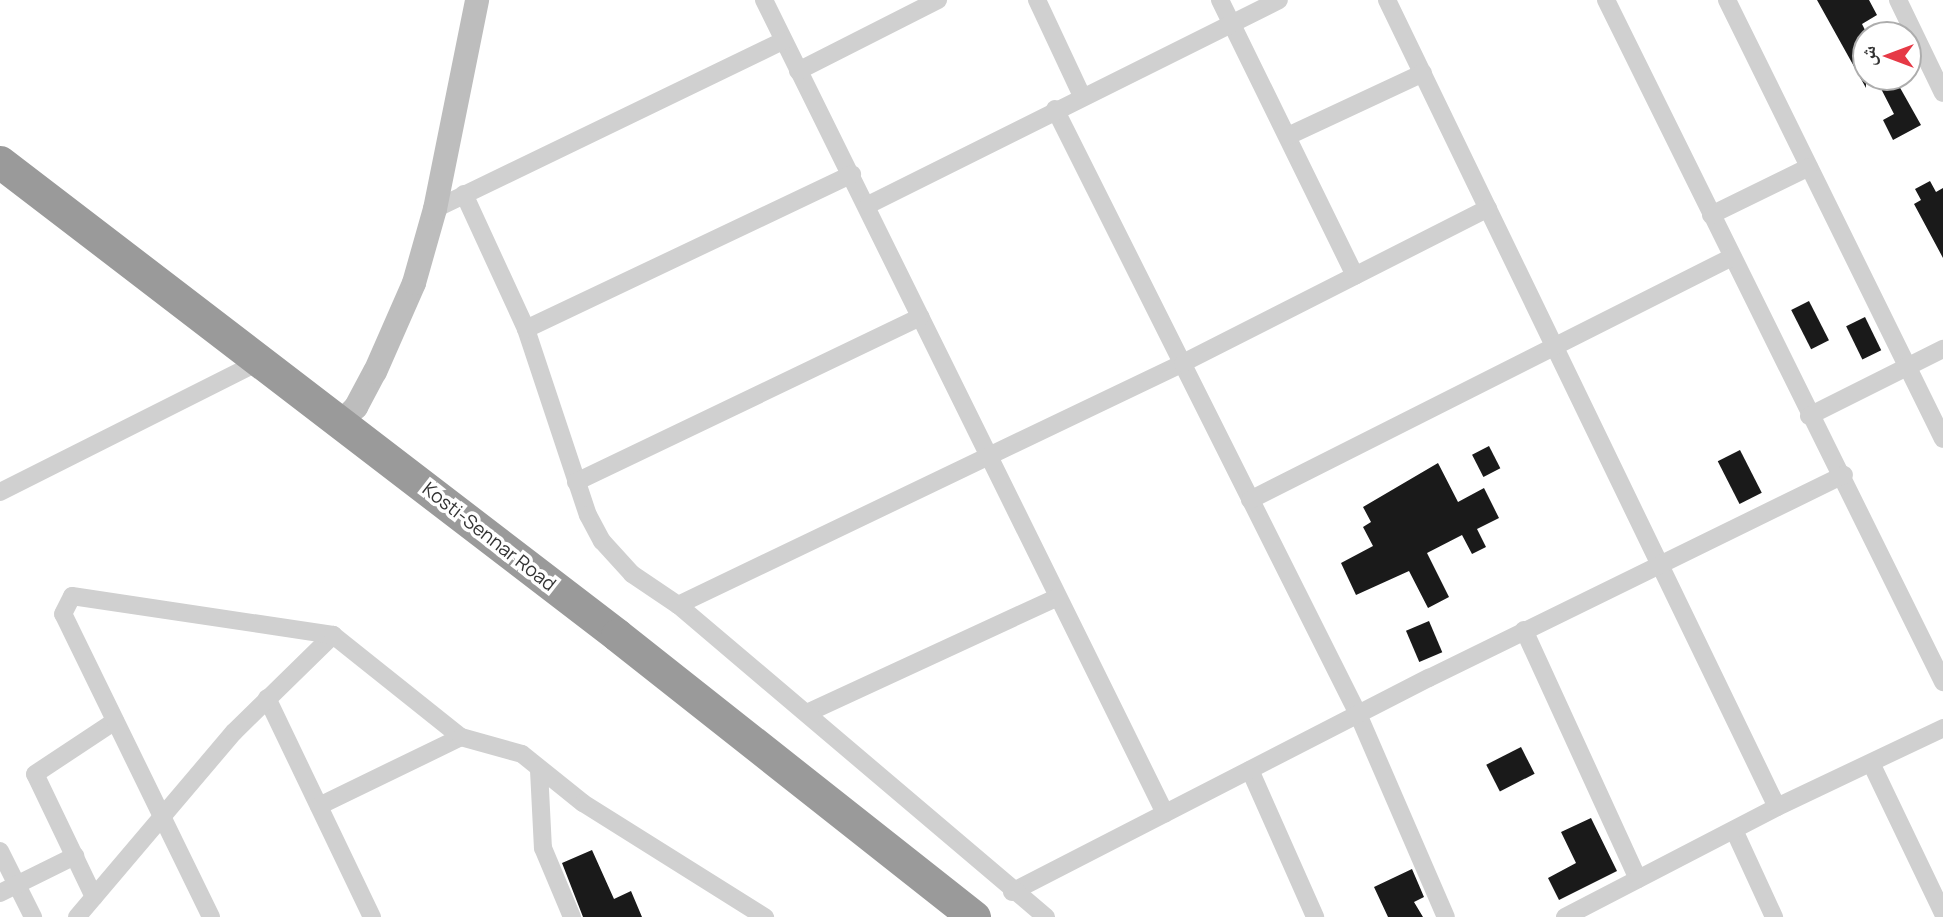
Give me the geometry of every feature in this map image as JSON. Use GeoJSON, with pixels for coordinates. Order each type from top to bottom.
{"type":"FeatureCollection","features":[{"type":"Feature","properties":{"kind":"highway","name":"Kosti-Sennar Road"},"geometry":{"type":"LineString","coordinates":[[0,162],[974,917]]}},
{"type":"Feature","properties":{"kind":"street"},"geometry":{"type":"LineString","coordinates":[[764,0],[868,205],[1056,598],[1165,813]]}},
{"type":"Feature","properties":{"kind":"street"},"geometry":{"type":"LineString","coordinates":[[799,71],[938,0]]}},
{"type":"Feature","properties":{"kind":"street"},"geometry":{"type":"LineString","coordinates":[[1037,0],[1082,96]]}},
{"type":"Feature","properties":{"kind":"street"},"geometry":{"type":"LineString","coordinates":[[1220,0],[1355,276]]}},
{"type":"Feature","properties":{"kind":"street"},"geometry":{"type":"LineString","coordinates":[[868,205],[1055,109],[1279,0]]}},
{"type":"Feature","properties":{"kind":"street"},"geometry":{"type":"LineString","coordinates":[[1387,0],[1662,562],[1777,807]]}},
{"type":"Feature","properties":{"kind":"street"},"geometry":{"type":"LineString","coordinates":[[1606,0],[1809,416],[1844,475],[1943,682]]}},
{"type":"Feature","properties":{"kind":"street"},"geometry":{"type":"LineString","coordinates":[[1727,0],[1943,439]]}},
{"type":"Feature","properties":{"kind":"street"},"geometry":{"type":"LineString","coordinates":[[1898,0],[1943,93]]}},
{"type":"Feature","properties":{"kind":"street"},"geometry":{"type":"LineString","coordinates":[[340,423],[356,407],[398,325],[435,209],[479,1]]}},
{"type":"Feature","properties":{"kind":"street"},"geometry":{"type":"LineString","coordinates":[[435,209],[783,41]]}},
{"type":"Feature","properties":{"kind":"street"},"geometry":{"type":"LineString","coordinates":[[1288,136],[1423,73]]}},
{"type":"Feature","properties":{"kind":"street"},"geometry":{"type":"LineString","coordinates":[[1055,109],[1359,714],[1446,917]]}},
{"type":"Feature","properties":{"kind":"street"},"geometry":{"type":"LineString","coordinates":[[1711,215],[1809,167]]}},
{"type":"Feature","properties":{"kind":"street"},"geometry":{"type":"LineString","coordinates":[[526,330],[852,174]]}},
{"type":"Feature","properties":{"kind":"street"},"geometry":{"type":"LineString","coordinates":[[464,194],[526,330],[587,515],[616,558],[678,605],[807,713],[1012,892],[1046,917]]}},
{"type":"Feature","properties":{"kind":"street"},"geometry":{"type":"LineString","coordinates":[[678,605],[988,454],[1183,363],[1488,208]]}},
{"type":"Feature","properties":{"kind":"street"},"geometry":{"type":"LineString","coordinates":[[1250,500],[1732,257]]}},
{"type":"Feature","properties":{"kind":"street"},"geometry":{"type":"LineString","coordinates":[[576,482],[921,317]]}},
{"type":"Feature","properties":{"kind":"street"},"geometry":{"type":"LineString","coordinates":[[1809,416],[1943,349]]}},
{"type":"Feature","properties":{"kind":"street"},"geometry":{"type":"LineString","coordinates":[[0,492],[259,362]]}},
{"type":"Feature","properties":{"kind":"street"},"geometry":{"type":"LineString","coordinates":[[1012,892],[1524,630],[1844,475]]}},
{"type":"Feature","properties":{"kind":"street"},"geometry":{"type":"LineString","coordinates":[[211,917],[63,614],[67,601],[77,594],[333,635],[461,737],[518,752],[583,803],[765,917]]}},
{"type":"Feature","properties":{"kind":"street"},"geometry":{"type":"LineString","coordinates":[[807,713],[1056,598]]}},
{"type":"Feature","properties":{"kind":"street"},"geometry":{"type":"LineString","coordinates":[[1524,630],[1638,879]]}},
{"type":"Feature","properties":{"kind":"street"},"geometry":{"type":"LineString","coordinates":[[76,917],[267,698],[333,635]]}},
{"type":"Feature","properties":{"kind":"street"},"geometry":{"type":"LineString","coordinates":[[267,698],[372,917]]}},
{"type":"Feature","properties":{"kind":"street"},"geometry":{"type":"LineString","coordinates":[[94,897],[36,771],[115,721]]}},
{"type":"Feature","properties":{"kind":"street"},"geometry":{"type":"LineString","coordinates":[[1564,917],[1777,807],[1943,728]]}},
{"type":"Feature","properties":{"kind":"street"},"geometry":{"type":"LineString","coordinates":[[319,806],[461,737]]}},
{"type":"Feature","properties":{"kind":"street"},"geometry":{"type":"LineString","coordinates":[[1871,763],[1943,914]]}},
{"type":"Feature","properties":{"kind":"street"},"geometry":{"type":"LineString","coordinates":[[539,770],[542,848],[572,917]]}},
{"type":"Feature","properties":{"kind":"street"},"geometry":{"type":"LineString","coordinates":[[1250,771],[1315,917]]}},
{"type":"Feature","properties":{"kind":"street"},"geometry":{"type":"LineString","coordinates":[[1734,830],[1774,917]]}},
{"type":"Feature","properties":{"kind":"street"},"geometry":{"type":"LineString","coordinates":[[0,851],[33,917]]}},
{"type":"Feature","properties":{"kind":"street"},"geometry":{"type":"LineString","coordinates":[[0,893],[75,856]]}},
{"type":"Feature","properties":{"kind":"building"},"geometry":{"type":"Polygon","coordinates":[[[1817,0],[1869,0],[1877,15],[1867,21],[1852,21],[1852,63],[1817,0]]]}},
{"type":"Feature","properties":{"kind":"building"},"geometry":{"type":"Polygon","coordinates":[[[1882,91],[1902,91],[1921,125],[1893,140],[1883,120],[1894,114],[1882,91]]]}},
{"type":"Feature","properties":{"kind":"building"},"geometry":{"type":"Polygon","coordinates":[[[1930,181],[1936,192],[1943,188],[1943,258],[1914,204],[1921,200],[1915,189],[1930,181]]]}},
{"type":"Feature","properties":{"kind":"building"},"geometry":{"type":"Polygon","coordinates":[[[1809,301],[1829,340],[1811,349],[1791,310],[1809,301]]]}},
{"type":"Feature","properties":{"kind":"building"},"geometry":{"type":"Polygon","coordinates":[[[1865,317],[1881,350],[1862,359],[1846,326],[1865,317]]]}},
{"type":"Feature","properties":{"kind":"building"},"geometry":{"type":"Polygon","coordinates":[[[1489,446],[1500,468],[1483,477],[1472,455],[1489,446]]]}},
{"type":"Feature","properties":{"kind":"building"},"geometry":{"type":"Polygon","coordinates":[[[1740,450],[1762,493],[1740,504],[1718,461],[1740,450]]]}},
{"type":"Feature","properties":{"kind":"building"},"geometry":{"type":"Polygon","coordinates":[[[1438,463],[1458,502],[1484,488],[1499,518],[1477,529],[1486,547],[1472,554],[1462,535],[1427,553],[1449,597],[1428,608],[1409,571],[1356,595],[1341,563],[1373,546],[1363,527],[1371,522],[1363,507],[1438,463]]]}},
{"type":"Feature","properties":{"kind":"building"},"geometry":{"type":"Polygon","coordinates":[[[1429,621],[1442,652],[1419,662],[1406,631],[1429,621]]]}},
{"type":"Feature","properties":{"kind":"building"},"geometry":{"type":"Polygon","coordinates":[[[1521,747],[1535,774],[1500,791],[1486,765],[1521,747]]]}},
{"type":"Feature","properties":{"kind":"building"},"geometry":{"type":"Polygon","coordinates":[[[1591,818],[1617,871],[1559,900],[1548,878],[1576,863],[1561,832],[1591,818]]]}},
{"type":"Feature","properties":{"kind":"building"},"geometry":{"type":"Polygon","coordinates":[[[592,850],[614,899],[631,891],[642,917],[583,917],[562,863],[592,850]]]}},
{"type":"Feature","properties":{"kind":"building"},"geometry":{"type":"Polygon","coordinates":[[[1412,869],[1424,897],[1414,902],[1423,917],[1388,917],[1374,887],[1412,869]]]}}]}
